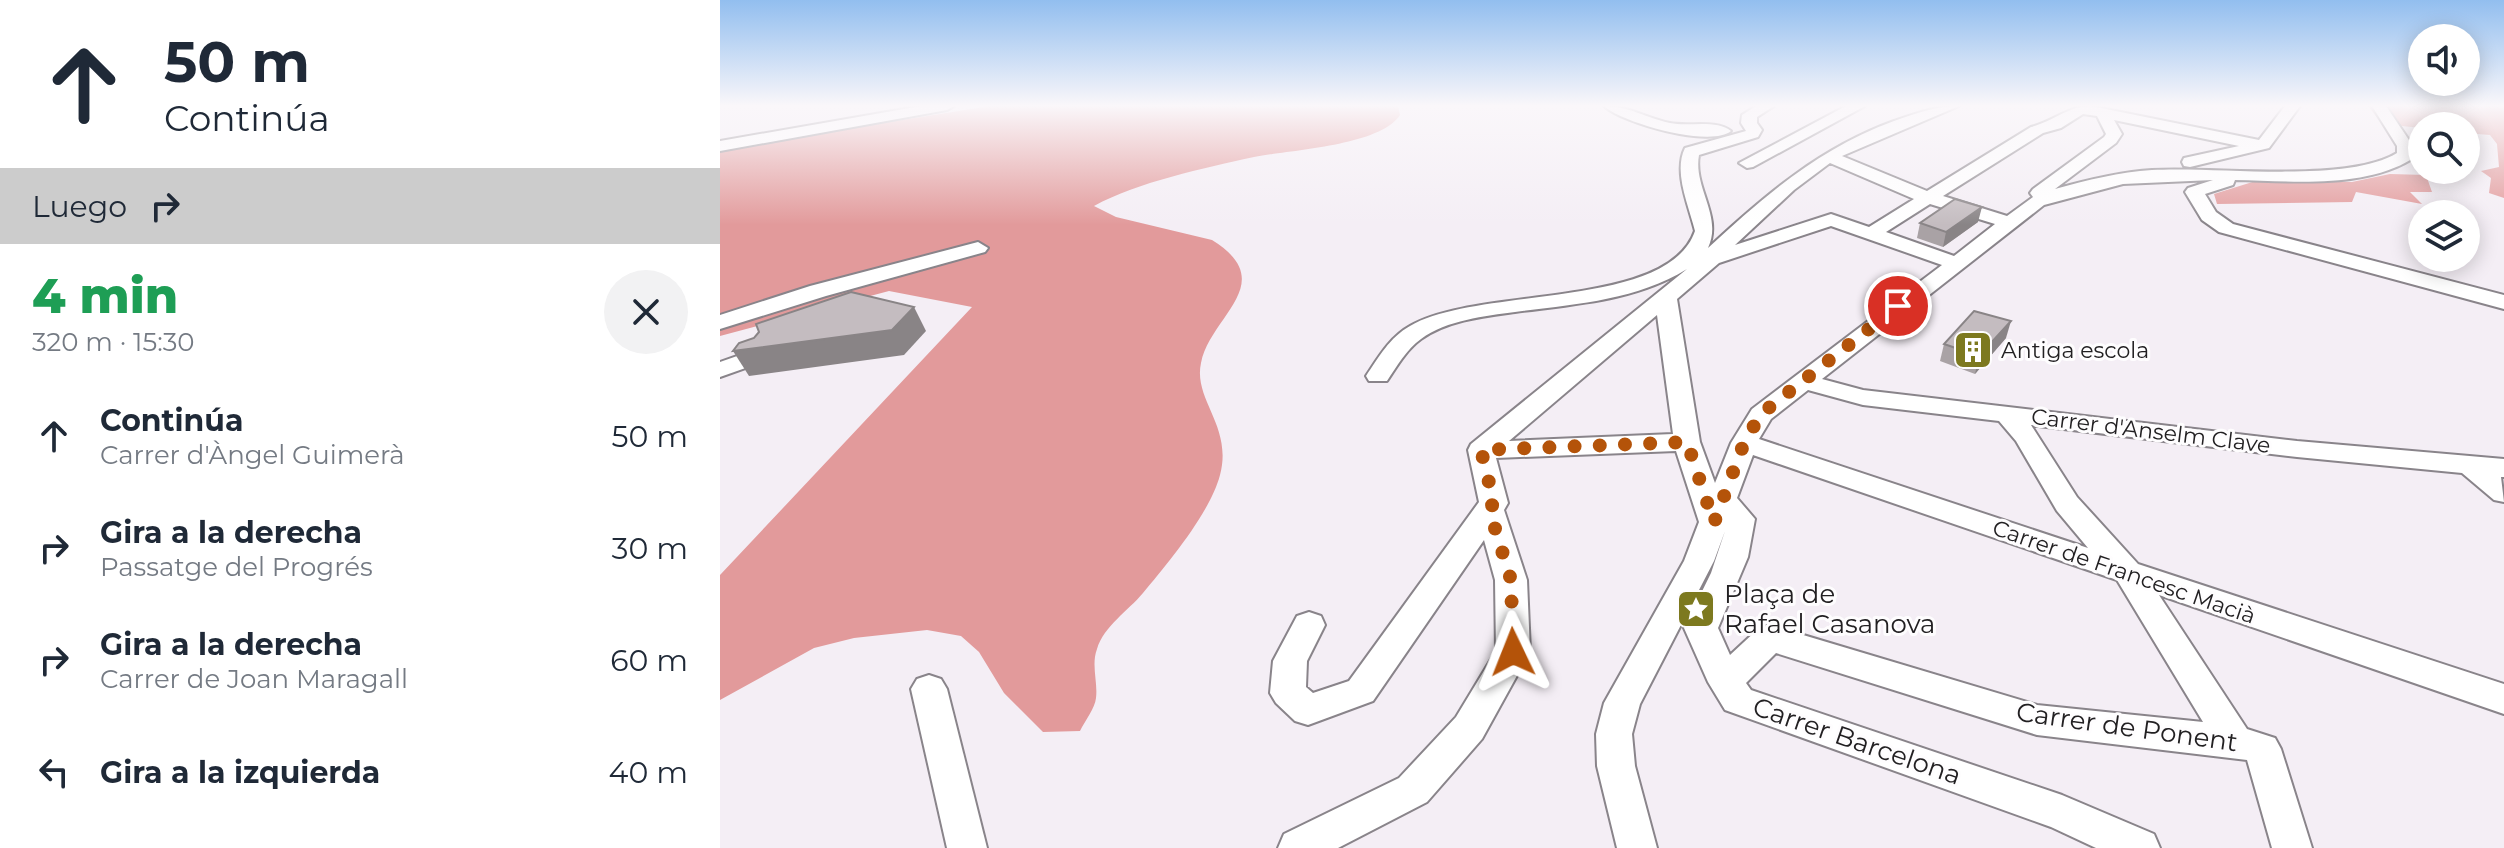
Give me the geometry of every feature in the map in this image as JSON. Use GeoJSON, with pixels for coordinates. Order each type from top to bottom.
{"type":"FeatureCollection","features":[{"type":"Feature","properties":{"kind":"street"},"geometry":{"type":"LineString","coordinates":[[1705,258],[1705,231],[1688,167],[1689,156],[1699,148],[1710,146]]}},
{"type":"Feature","properties":{"kind":"street"},"geometry":{"type":"LineString","coordinates":[[1747,163],[1781,146]]}},
{"type":"Feature","properties":{"kind":"street"},"geometry":{"type":"LineString","coordinates":[[1378,376],[1400,343],[1429,325],[1490,310],[1642,284],[1714,254],[1807,171],[1851,146]]}},
{"type":"Feature","properties":{"kind":"street"},"geometry":{"type":"LineString","coordinates":[[1870,234],[2011,146]]}},
{"type":"Feature","properties":{"kind":"street"},"geometry":{"type":"LineString","coordinates":[[2038,201],[2037,194],[2102,146]]}},
{"type":"Feature","properties":{"kind":"street"},"geometry":{"type":"LineString","coordinates":[[1637,848],[1616,766],[1614,734],[1622,703],[1699,561],[1744,443],[1761,414],[2038,201],[2144,171],[2260,146]]}},
{"type":"Feature","properties":{"kind":"street"},"geometry":{"type":"LineString","coordinates":[[2130,177],[2340,174],[2392,166],[2406,155],[2405,146]]}},
{"type":"Feature","properties":{"kind":"street"},"geometry":{"type":"LineString","coordinates":[[1689,156],[1807,171]]}},
{"type":"Feature","properties":{"kind":"street"},"geometry":{"type":"LineString","coordinates":[[1829,157],[1926,197],[2007,222]]}},
{"type":"Feature","properties":{"kind":"street"},"geometry":{"type":"LineString","coordinates":[[2253,173],[2194,192],[2209,216],[2226,228],[2504,302]]}},
{"type":"Feature","properties":{"kind":"street"},"geometry":{"type":"LineString","coordinates":[[1481,450],[1666,299],[1705,258],[1831,220],[1955,263]]}},
{"type":"Feature","properties":{"kind":"street"},"geometry":{"type":"LineString","coordinates":[[720,322],[818,291],[978,248]]}},
{"type":"Feature","properties":{"kind":"street"},"geometry":{"type":"LineString","coordinates":[[1666,299],[1687,442],[1718,512]]}},
{"type":"Feature","properties":{"kind":"street"},"geometry":{"type":"LineString","coordinates":[[720,370],[760,355]]}},
{"type":"Feature","properties":{"kind":"street","name":"Carrer d'Anselm Clave"},"geometry":{"type":"LineString","coordinates":[[1801,381],[1863,397],[2297,449],[2504,468]]}},
{"type":"Feature","properties":{"kind":"street"},"geometry":{"type":"LineString","coordinates":[[2005,412],[2027,437],[2067,504],[2129,574],[2235,741]]}},
{"type":"Feature","properties":{"kind":"street"},"geometry":{"type":"LineString","coordinates":[[1481,450],[1687,442]]}},
{"type":"Feature","properties":{"kind":"street","name":"Carrer de Francesc Macià"},"geometry":{"type":"LineString","coordinates":[[1744,443],[2504,699]]}},
{"type":"Feature","properties":{"kind":"street"},"geometry":{"type":"LineString","coordinates":[[1309,625],[1290,661],[1288,693],[1308,710],[1361,691],[1494,503],[1481,450]]}},
{"type":"Feature","properties":{"kind":"street"},"geometry":{"type":"LineString","coordinates":[[2468,464],[2504,493]]}},
{"type":"Feature","properties":{"kind":"street"},"geometry":{"type":"LineString","coordinates":[[1298,848],[1413,790],[1469,728],[1513,652],[1511,580],[1489,509]]}},
{"type":"Feature","properties":{"kind":"street","name":"Carrer Barcelona"},"geometry":{"type":"LineString","coordinates":[[1718,512],[1735,510],[1741,528],[1723,583],[1701,628],[1725,682],[1738,700],[2062,813],[2140,848]]}},
{"type":"Feature","properties":{"kind":"street","name":"Carrer de Ponent"},"geometry":{"type":"LineString","coordinates":[[1725,682],[1770,638],[2037,720],[2235,741],[2262,749],[2292,848]]}},
{"type":"Feature","properties":{"kind":"street"},"geometry":{"type":"LineString","coordinates":[[929,689],[967,848]]}},
{"type":"Feature","properties":{"kind":"shaded area"},"geometry":{"type":"Polygon","coordinates":[[[742,146],[1330,146],[1254,157],[1193,171],[1111,197],[1094,206],[1116,217],[1212,240],[1232,256],[1241,271],[1241,285],[1236,300],[1207,346],[1201,363],[1202,389],[1218,428],[1223,458],[1215,490],[1176,552],[1100,641],[1095,661],[1095,702],[1080,731],[1043,732],[1004,693],[979,652],[961,636],[927,630],[854,638],[814,648],[720,700],[720,575],[972,307],[889,291],[720,336],[720,149],[742,146]]]}},
{"type":"Feature","properties":{"kind":"shaded area"},"geometry":{"type":"Polygon","coordinates":[[[2497,146],[2504,146],[2504,198],[2489,193],[2491,178],[2481,171],[2499,167],[2497,146]]]}},
{"type":"Feature","properties":{"kind":"shaded area"},"geometry":{"type":"Polygon","coordinates":[[[2390,174],[2408,174],[2408,184],[2429,184],[2432,192],[2410,192],[2418,200],[2408,201],[2356,192],[2352,202],[2217,204],[2214,194],[2262,179],[2352,182],[2390,174]]]}},
{"type":"Feature","properties":{"kind":"building"},"geometry":{"type":"Polygon","coordinates":[[[1955,199],[1982,207],[1946,232],[1920,223],[1955,199]]]}},
{"type":"Feature","properties":{"kind":"building"},"geometry":{"type":"Polygon","coordinates":[[[851,292],[914,307],[892,330],[733,351],[739,343],[754,338],[759,332],[756,324],[851,292]]]}},
{"type":"Feature","properties":{"kind":"building"},"geometry":{"type":"Polygon","coordinates":[[[1974,311],[2011,321],[1979,356],[1944,344],[1974,311]]]}},
{"type":"Feature","properties":{"kind":"place","name":"Antiga escola"},"geometry":{"type":"Point","coordinates":[1973,350]}},
{"type":"Feature","properties":{"kind":"place","name":"Plaça de Rafael Casanova"},"geometry":{"type":"Point","coordinates":[1696,609]}},
{"type":"Feature","properties":{"kind":"route"},"geometry":{"type":"LineString","coordinates":[[1513,652],[1511,580],[1489,509],[1494,503],[1481,450],[1687,442],[1714,523],[1744,443],[1761,414],[1898,306]]}}]}
